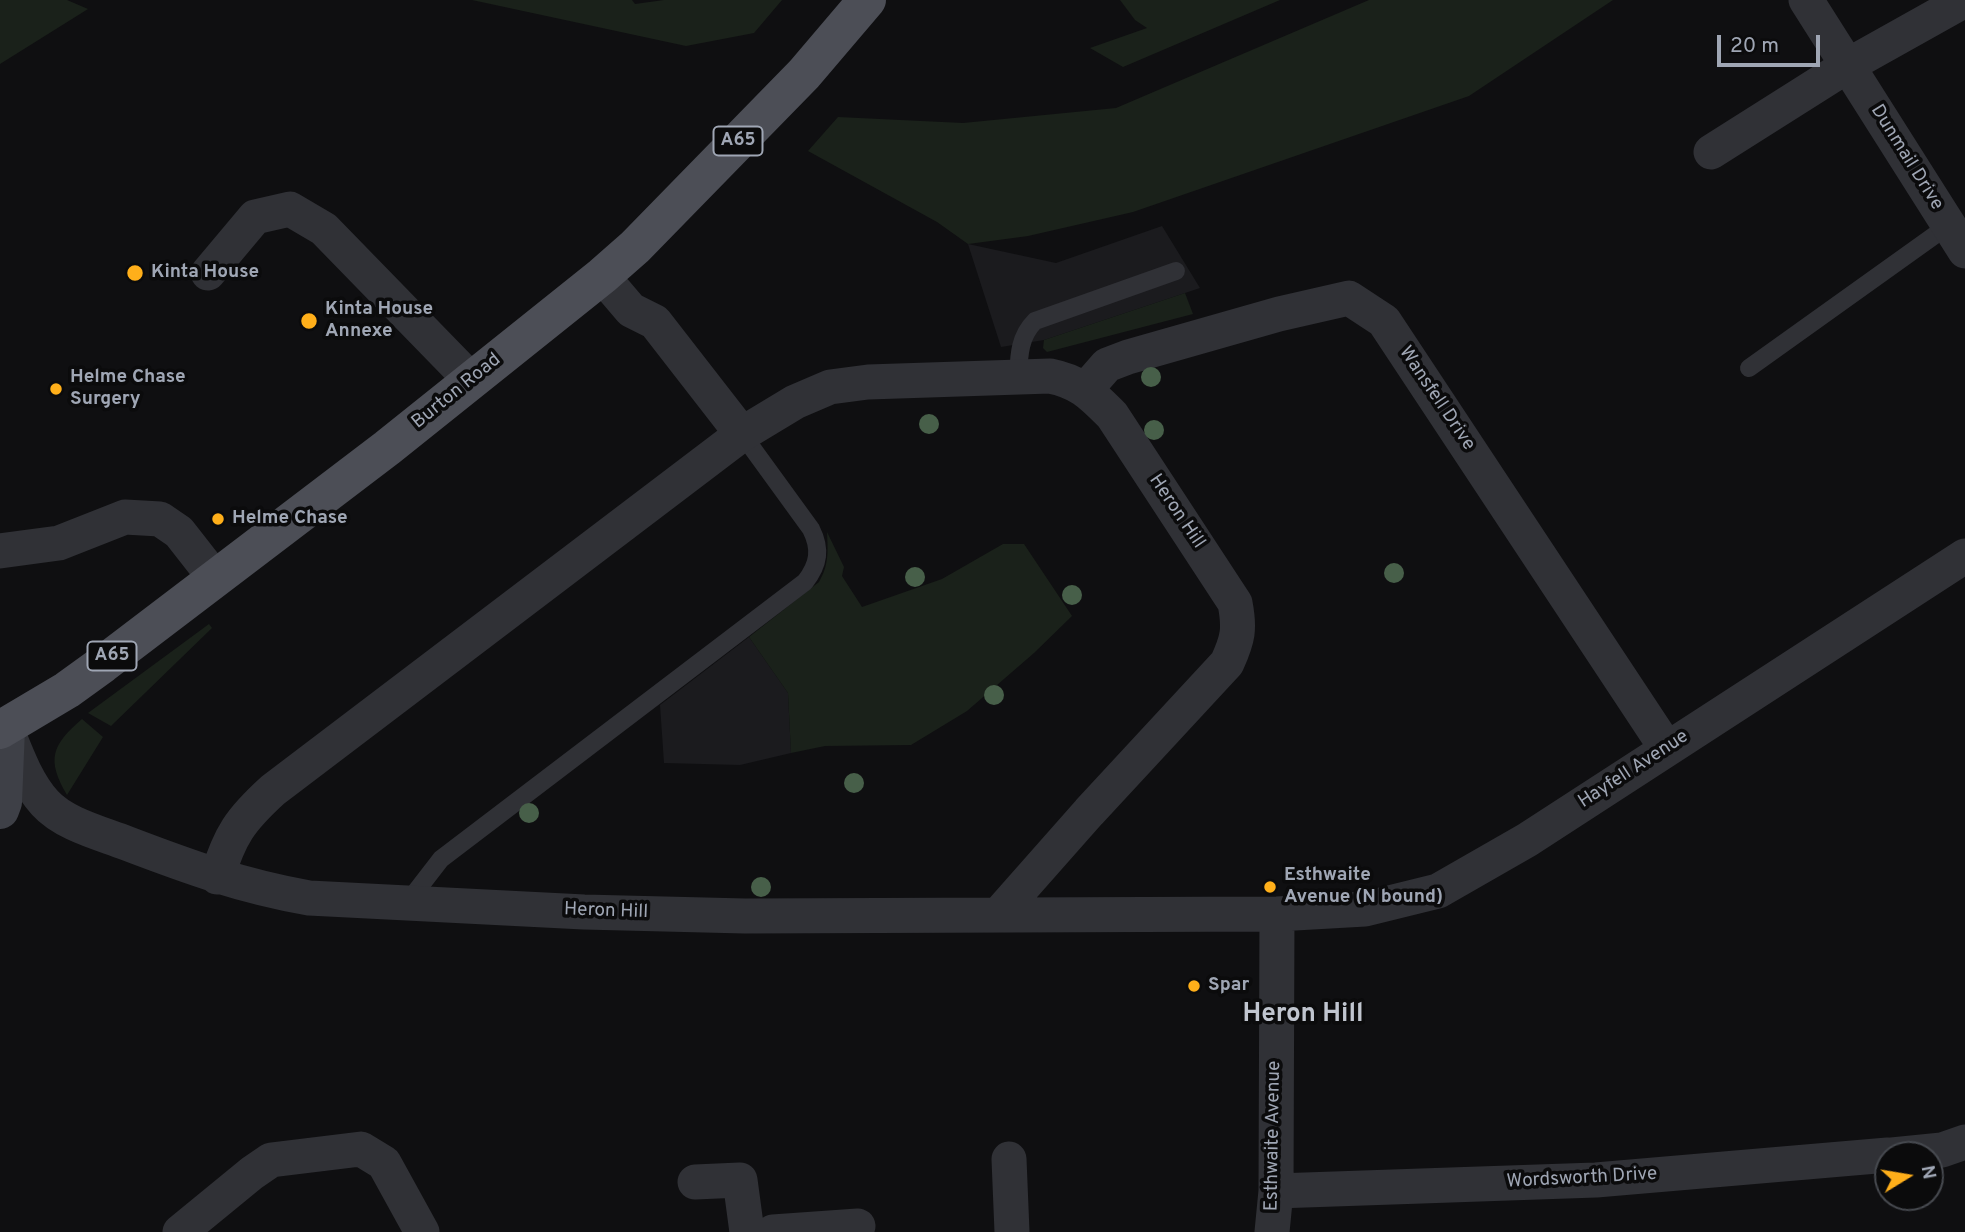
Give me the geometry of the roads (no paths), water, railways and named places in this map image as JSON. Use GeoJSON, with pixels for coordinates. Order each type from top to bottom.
{"type":"FeatureCollection","features":[{"type":"Feature","properties":{"kind":"main road","name":"Burton Road"},"geometry":{"type":"LineString","coordinates":[[3,729],[67,690],[472,381],[602,276],[635,247],[804,74],[867,0]]}},
{"type":"Feature","properties":{"kind":"main road"},"geometry":{"type":"LineString","coordinates":[[0,810],[3,729]]}},
{"type":"Feature","properties":{"kind":"street","name":"Dunmail Drive"},"geometry":{"type":"LineString","coordinates":[[1807,0],[1957,238]]}},
{"type":"Feature","properties":{"kind":"street"},"geometry":{"type":"LineString","coordinates":[[1711,152],[1847,66],[1965,0]]}},
{"type":"Feature","properties":{"kind":"street"},"geometry":{"type":"LineString","coordinates":[[208,273],[255,217],[290,209],[324,229],[472,381]]}},
{"type":"Feature","properties":{"kind":"street"},"geometry":{"type":"LineString","coordinates":[[602,276],[631,310],[655,322],[742,434]]}},
{"type":"Feature","properties":{"kind":"street","name":"Wansfell Drive"},"geometry":{"type":"LineString","coordinates":[[1086,389],[1107,365],[1128,357],[1279,314],[1349,299],[1384,321],[1667,748]]}},
{"type":"Feature","properties":{"kind":"street","name":"Heron Hill"},"geometry":{"type":"LineString","coordinates":[[217,877],[233,834],[247,813],[273,790],[742,434],[795,402],[830,387],[868,382],[1050,376],[1069,380],[1086,389],[1112,415],[1236,603],[1239,622],[1237,640],[1227,663],[998,915]]}},
{"type":"Feature","properties":{"kind":"street"},"geometry":{"type":"LineString","coordinates":[[0,551],[59,543],[125,517],[160,519],[179,532],[215,578]]}},
{"type":"Feature","properties":{"kind":"street","name":"Hayfell Avenue"},"geometry":{"type":"LineString","coordinates":[[1277,914],[1365,909],[1438,891],[1527,840],[1965,556]]}},
{"type":"Feature","properties":{"kind":"street","name":"Heron Hill"},"geometry":{"type":"LineString","coordinates":[[3,729],[46,804],[65,818],[95,832],[217,877],[264,890],[309,898],[584,912],[745,916],[1277,914]]}},
{"type":"Feature","properties":{"kind":"street","name":"Esthwaite Avenue"},"geometry":{"type":"LineString","coordinates":[[1272,1232],[1276,1191],[1277,914]]}},
{"type":"Feature","properties":{"kind":"street","name":"Wordsworth Drive"},"geometry":{"type":"LineString","coordinates":[[1944,1149],[1965,1142]]}},
{"type":"Feature","properties":{"kind":"street"},"geometry":{"type":"LineString","coordinates":[[180,1232],[271,1160],[361,1149],[384,1163],[422,1232]]}},
{"type":"Feature","properties":{"kind":"street","name":"Wordsworth Drive"},"geometry":{"type":"LineString","coordinates":[[1276,1191],[1596,1180],[1874,1156]]}},
{"type":"Feature","properties":{"kind":"street"},"geometry":{"type":"LineString","coordinates":[[1009,1159],[1012,1232]]}},
{"type":"Feature","properties":{"kind":"street"},"geometry":{"type":"LineString","coordinates":[[695,1181],[740,1180],[747,1232]]}},
{"type":"Feature","properties":{"kind":"street"},"geometry":{"type":"LineString","coordinates":[[773,1232],[858,1226]]}},
{"type":"Feature","properties":{"kind":"lane"},"geometry":{"type":"LineString","coordinates":[[1749,368],[1957,238]]}},
{"type":"Feature","properties":{"kind":"lane"},"geometry":{"type":"LineString","coordinates":[[1018,378],[1024,332],[1035,321],[1176,271]]}},
{"type":"Feature","properties":{"kind":"lane"},"geometry":{"type":"LineString","coordinates":[[407,903],[441,859],[805,582],[818,559],[818,543],[811,529],[742,434]]}},
{"type":"Feature","properties":{"kind":"place","name":"Kinta House"},"geometry":{"type":"Point","coordinates":[135,273]}},
{"type":"Feature","properties":{"kind":"place","name":"Kinta House Annexe"},"geometry":{"type":"Point","coordinates":[309,321]}},
{"type":"Feature","properties":{"kind":"place","name":"Helme Chase Surgery"},"geometry":{"type":"Point","coordinates":[56,389]}},
{"type":"Feature","properties":{"kind":"place","name":"Helme Chase"},"geometry":{"type":"Point","coordinates":[218,519]}},
{"type":"Feature","properties":{"kind":"place","name":"Esthwaite Avenue (N bound)"},"geometry":{"type":"Point","coordinates":[1270,887]}},
{"type":"Feature","properties":{"kind":"place","name":"Spar"},"geometry":{"type":"Point","coordinates":[1194,986]}},
{"type":"Feature","properties":{"kind":"district","name":"Heron Hill"},"geometry":{"type":"Point","coordinates":[1303,1016]}}]}
